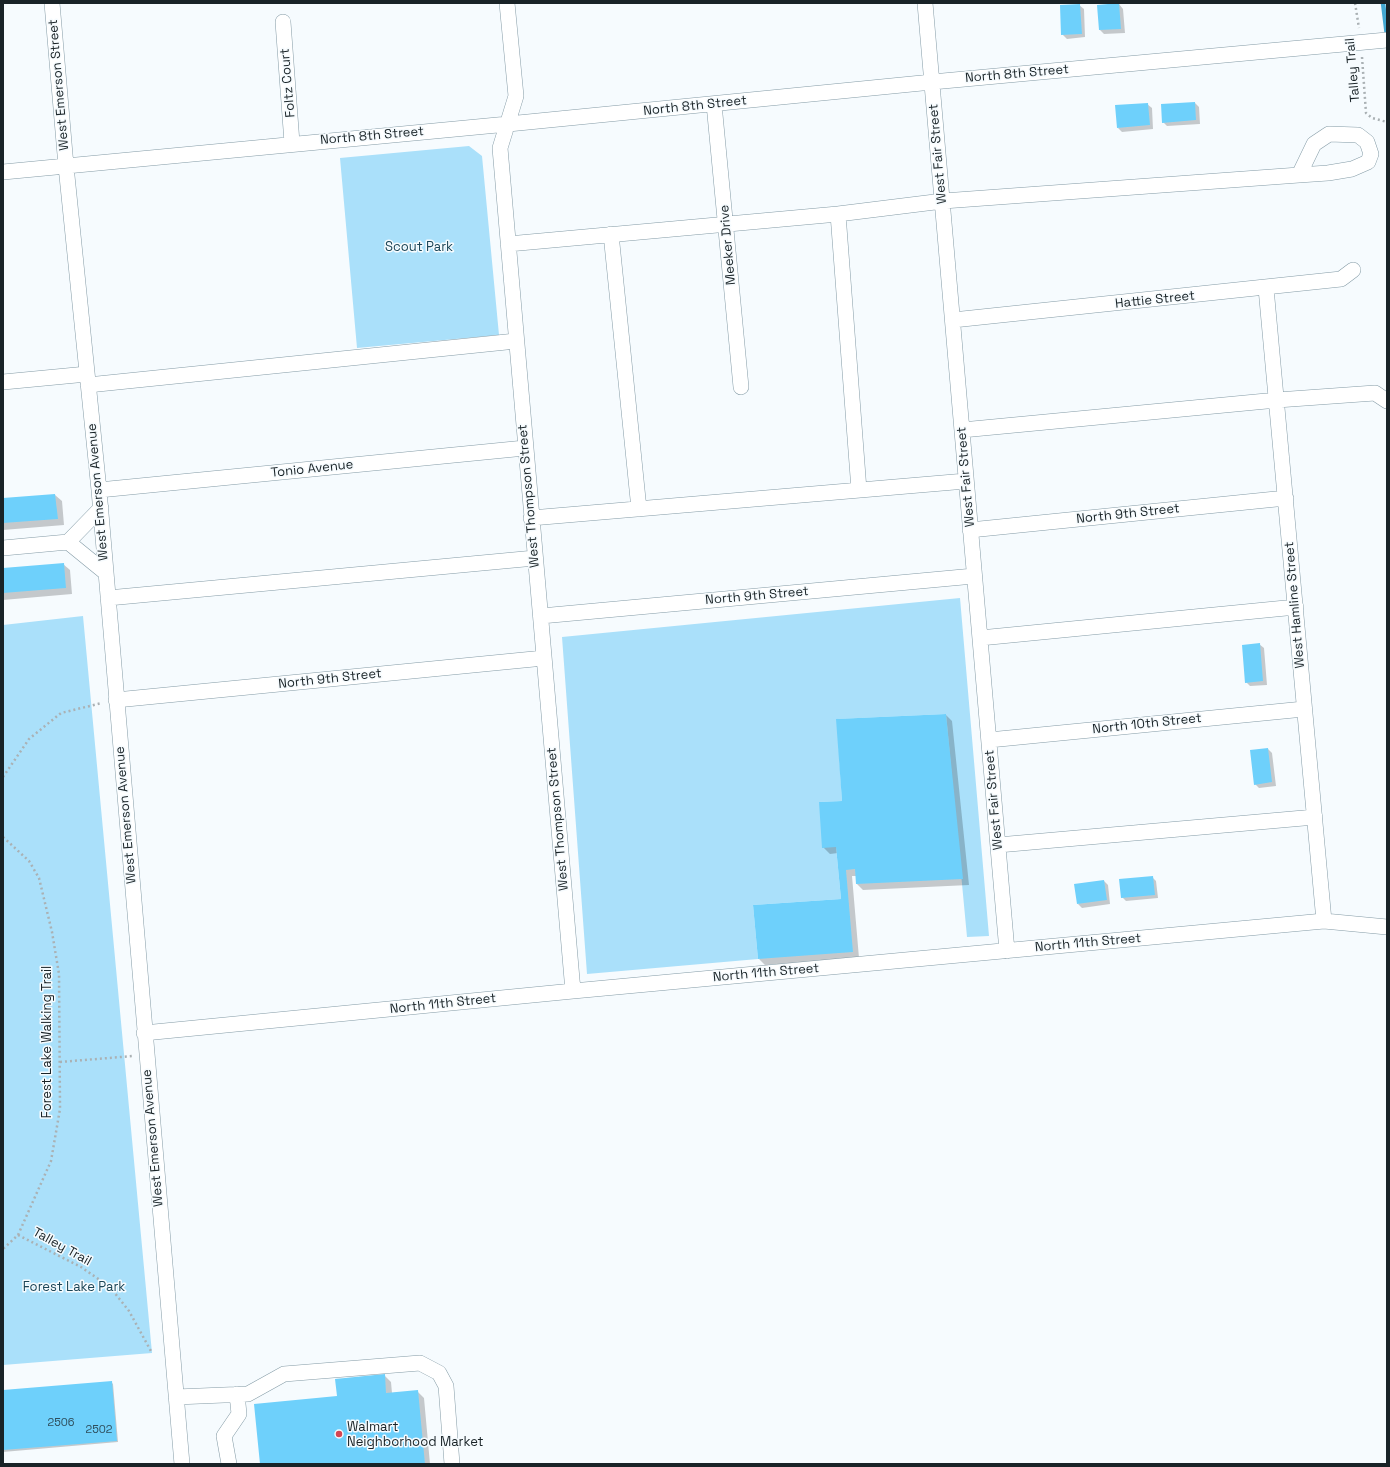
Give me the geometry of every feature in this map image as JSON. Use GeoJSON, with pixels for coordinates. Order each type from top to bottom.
{"type":"FeatureCollection","features":[{"type":"Feature","properties":{"kind":"street","name":"West Emerson Street"},"geometry":{"type":"LineString","coordinates":[[52,3],[66,166]]}},
{"type":"Feature","properties":{"kind":"street","name":"West Thompson Street"},"geometry":{"type":"LineString","coordinates":[[507,3],[516,96],[500,148],[573,991]]}},
{"type":"Feature","properties":{"kind":"street","name":"West Fair Street"},"geometry":{"type":"LineString","coordinates":[[925,3],[1007,951]]}},
{"type":"Feature","properties":{"kind":"street","name":"Foltz Court"},"geometry":{"type":"LineString","coordinates":[[283,22],[292,143]]}},
{"type":"Feature","properties":{"kind":"street","name":"North 8th Street"},"geometry":{"type":"LineString","coordinates":[[3,172],[292,143],[508,124],[932,82],[1387,40]]}},
{"type":"Feature","properties":{"kind":"street","name":"Meeker Drive"},"geometry":{"type":"LineString","coordinates":[[714,104],[741,387]]}},
{"type":"Feature","properties":{"kind":"street","name":"West Emerson Avenue"},"geometry":{"type":"LineString","coordinates":[[66,166],[99,490],[144,1033],[182,1464]]}},
{"type":"Feature","properties":{"kind":"street"},"geometry":{"type":"LineString","coordinates":[[508,244],[838,214],[943,201],[1299,175]]}},
{"type":"Feature","properties":{"kind":"street"},"geometry":{"type":"LineString","coordinates":[[838,214],[859,490]]}},
{"type":"Feature","properties":{"kind":"street"},"geometry":{"type":"LineString","coordinates":[[611,234],[638,508]]}},
{"type":"Feature","properties":{"kind":"street","name":"Hattie Street"},"geometry":{"type":"LineString","coordinates":[[953,320],[1341,279],[1353,270]]}},
{"type":"Feature","properties":{"kind":"street","name":"West Hamline Street"},"geometry":{"type":"LineString","coordinates":[[1266,288],[1324,921]]}},
{"type":"Feature","properties":{"kind":"street"},"geometry":{"type":"LineString","coordinates":[[3,382],[88,380],[516,341]]}},
{"type":"Feature","properties":{"kind":"street"},"geometry":{"type":"LineString","coordinates":[[962,430],[1277,400],[1375,393],[1387,401]]}},
{"type":"Feature","properties":{"kind":"street","name":"Tonio Avenue"},"geometry":{"type":"LineString","coordinates":[[99,490],[525,448]]}},
{"type":"Feature","properties":{"kind":"street"},"geometry":{"type":"LineString","coordinates":[[531,518],[966,481]]}},
{"type":"Feature","properties":{"kind":"street","name":"North 9th Street"},"geometry":{"type":"LineString","coordinates":[[970,530],[1286,498]]}},
{"type":"Feature","properties":{"kind":"street"},"geometry":{"type":"LineString","coordinates":[[3,548],[68,542],[100,508]]}},
{"type":"Feature","properties":{"kind":"street"},"geometry":{"type":"LineString","coordinates":[[68,542],[106,573]]}},
{"type":"Feature","properties":{"kind":"street"},"geometry":{"type":"LineString","coordinates":[[108,598],[535,558]]}},
{"type":"Feature","properties":{"kind":"street","name":"North 9th Street"},"geometry":{"type":"LineString","coordinates":[[540,616],[974,576]]}},
{"type":"Feature","properties":{"kind":"street"},"geometry":{"type":"LineString","coordinates":[[980,638],[1296,607]]}},
{"type":"Feature","properties":{"kind":"street","name":"North 9th Street"},"geometry":{"type":"LineString","coordinates":[[116,700],[544,658]]}},
{"type":"Feature","properties":{"kind":"street","name":"North 10th Street"},"geometry":{"type":"LineString","coordinates":[[989,740],[1304,709]]}},
{"type":"Feature","properties":{"kind":"street"},"geometry":{"type":"LineString","coordinates":[[998,845],[1314,817]]}},
{"type":"Feature","properties":{"kind":"street","name":"North 11th Street"},"geometry":{"type":"LineString","coordinates":[[144,1033],[573,991],[1324,921],[1387,927]]}},
{"type":"Feature","properties":{"kind":"street"},"geometry":{"type":"LineString","coordinates":[[176,1398],[248,1394],[284,1374],[420,1363],[439,1373],[446,1386],[452,1464]]}},
{"type":"Feature","properties":{"kind":"street"},"geometry":{"type":"LineString","coordinates":[[229,1464],[224,1436],[239,1414],[237,1394]]}},
{"type":"Feature","properties":{"kind":"path","name":"Talley Trail"},"geometry":{"type":"LineString","coordinates":[[1355,3],[1366,42],[1366,113],[1372,118],[1387,122]]}},
{"type":"Feature","properties":{"kind":"path"},"geometry":{"type":"LineString","coordinates":[[3,777],[29,739],[61,713],[116,700]]}},
{"type":"Feature","properties":{"kind":"path","name":"Forest Lake Walking Trail"},"geometry":{"type":"LineString","coordinates":[[3,837],[29,861],[39,878],[52,932],[59,974],[60,1062],[60,1110],[52,1161],[18,1235],[3,1249]]}},
{"type":"Feature","properties":{"kind":"path"},"geometry":{"type":"LineString","coordinates":[[60,1062],[137,1056]]}},
{"type":"Feature","properties":{"kind":"path","name":"Talley Trail"},"geometry":{"type":"LineString","coordinates":[[18,1235],[81,1267],[110,1287],[129,1311],[152,1353]]}},
{"type":"Feature","properties":{"kind":"green space","name":"Scout Park"},"geometry":{"type":"Polygon","coordinates":[[[469,146],[482,156],[499,335],[357,348],[340,158],[469,146]]]}},
{"type":"Feature","properties":{"kind":"green space"},"geometry":{"type":"Polygon","coordinates":[[[960,598],[989,936],[967,937],[946,714],[837,719],[842,801],[819,802],[836,847],[841,899],[753,905],[758,959],[587,974],[562,637],[960,598]]]}},
{"type":"Feature","properties":{"kind":"green space","name":"Forest Lake Park"},"geometry":{"type":"Polygon","coordinates":[[[83,616],[152,1353],[3,1365],[3,625],[83,616]]]}},
{"type":"Feature","properties":{"kind":"building"},"geometry":{"type":"Polygon","coordinates":[[[1119,3],[1121,29],[1099,30],[1097,5],[1119,3]]]}},
{"type":"Feature","properties":{"kind":"building"},"geometry":{"type":"Polygon","coordinates":[[[1080,4],[1082,34],[1061,35],[1060,5],[1080,4]]]}},
{"type":"Feature","properties":{"kind":"building"},"geometry":{"type":"Polygon","coordinates":[[[1195,102],[1196,120],[1162,123],[1161,104],[1195,102]]]}},
{"type":"Feature","properties":{"kind":"building"},"geometry":{"type":"Polygon","coordinates":[[[1148,103],[1150,125],[1117,128],[1115,105],[1148,103]]]}},
{"type":"Feature","properties":{"kind":"building"},"geometry":{"type":"Polygon","coordinates":[[[55,494],[58,519],[3,523],[3,498],[55,494]]]}},
{"type":"Feature","properties":{"kind":"building"},"geometry":{"type":"Polygon","coordinates":[[[64,563],[66,588],[3,593],[3,568],[64,563]]]}},
{"type":"Feature","properties":{"kind":"building"},"geometry":{"type":"Polygon","coordinates":[[[1260,643],[1263,681],[1245,683],[1242,645],[1260,643]]]}},
{"type":"Feature","properties":{"kind":"building"},"geometry":{"type":"Polygon","coordinates":[[[946,714],[963,879],[856,884],[855,869],[846,870],[853,952],[758,959],[753,905],[841,899],[836,847],[822,848],[819,802],[842,801],[836,719],[946,714]]]}},
{"type":"Feature","properties":{"kind":"building"},"geometry":{"type":"Polygon","coordinates":[[[1268,748],[1272,782],[1254,785],[1250,750],[1268,748]]]}},
{"type":"Feature","properties":{"kind":"building"},"geometry":{"type":"Polygon","coordinates":[[[1153,876],[1155,895],[1121,898],[1119,879],[1153,876]]]}},
{"type":"Feature","properties":{"kind":"building"},"geometry":{"type":"Polygon","coordinates":[[[1104,880],[1107,900],[1077,904],[1074,884],[1104,880]]]}},
{"type":"Feature","properties":{"kind":"building","name":"Walmart Neighborhood Market"},"geometry":{"type":"Polygon","coordinates":[[[385,1374],[386,1393],[418,1390],[425,1464],[260,1464],[254,1404],[337,1396],[335,1379],[385,1374]]]}},
{"type":"Feature","properties":{"kind":"building"},"geometry":{"type":"Polygon","coordinates":[[[112,1381],[117,1441],[3,1450],[3,1390],[112,1381]]]}},
{"type":"Feature","properties":{"kind":"waterway"},"geometry":{"type":"LineString","coordinates":[[1383,3],[1387,36]]}},
{"type":"Feature","properties":{"kind":"place","name":"Walmart Neighborhood Market"},"geometry":{"type":"Point","coordinates":[339,1434]}}]}
